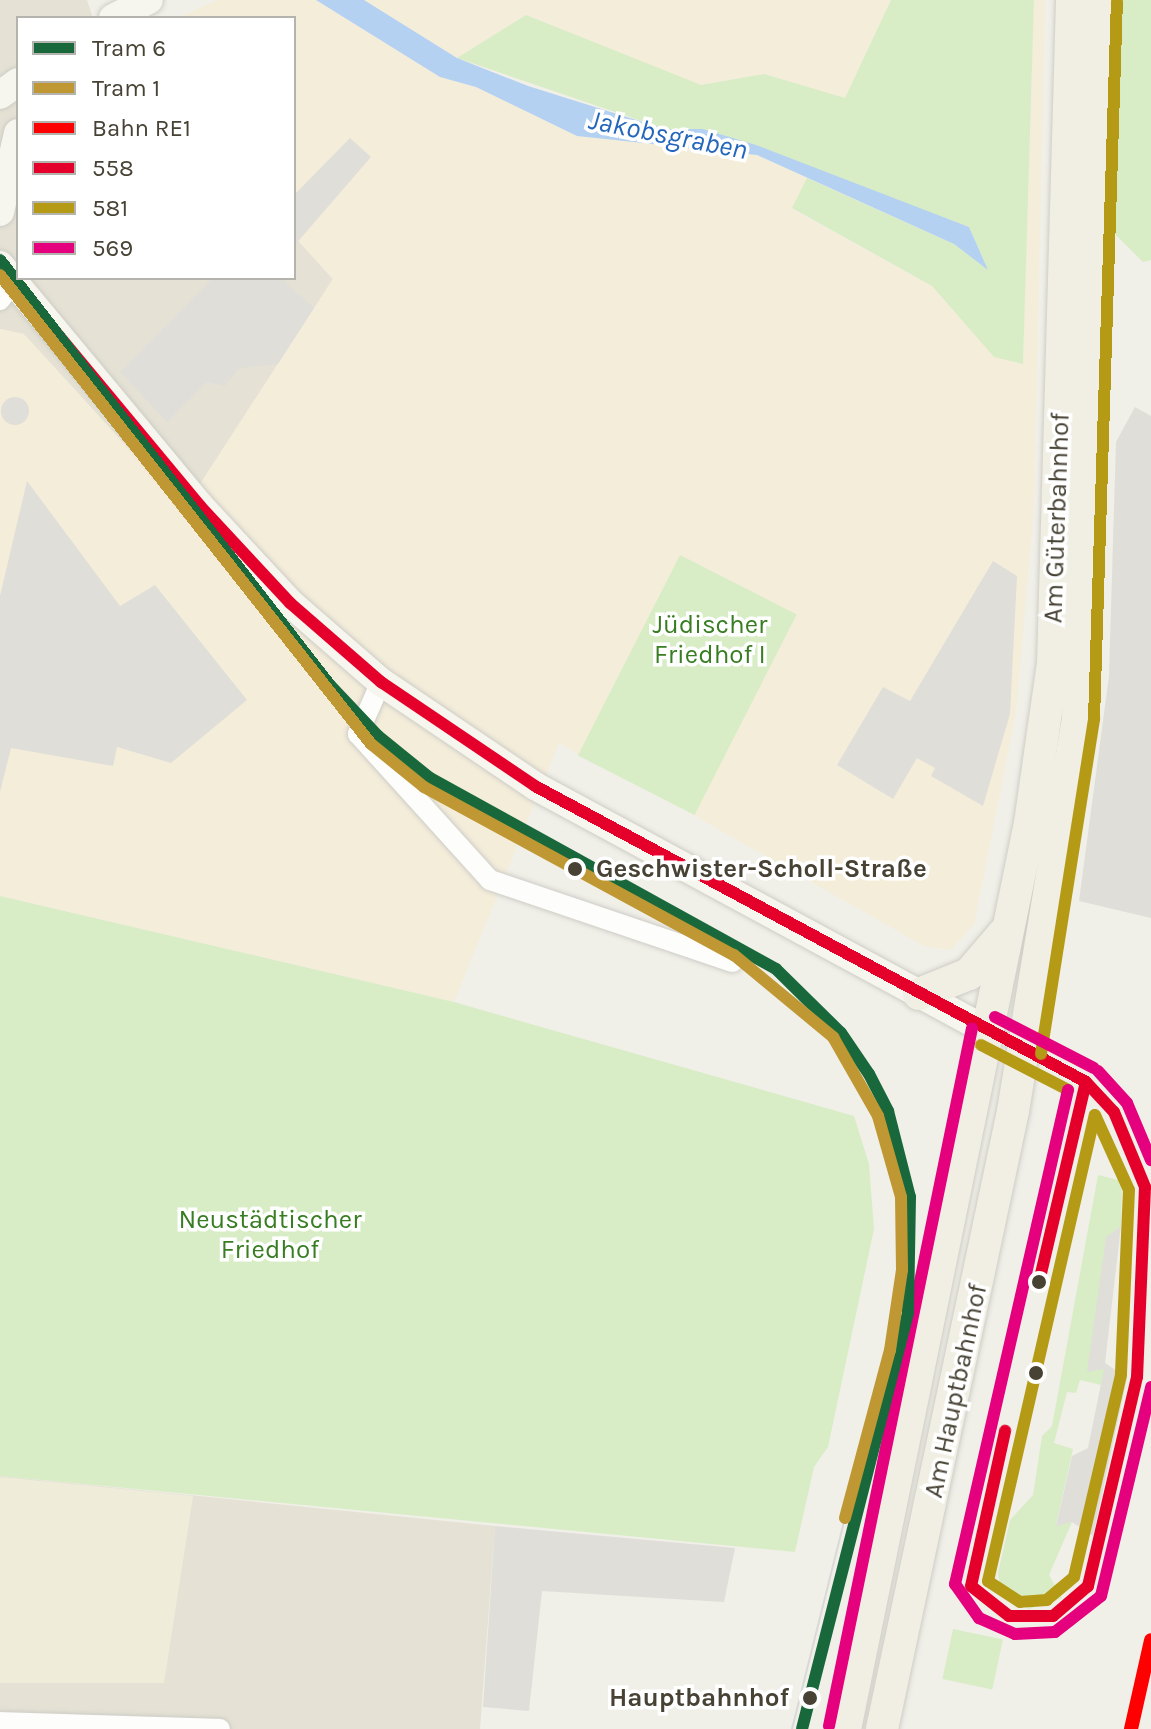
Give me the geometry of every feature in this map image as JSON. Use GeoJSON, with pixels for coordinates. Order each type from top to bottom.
{"type":"FeatureCollection","features":[{"type":"Feature","properties":{"kind":"main road","name":"Am Güterbahnhof"},"geometry":{"type":"LineString","coordinates":[[1025,1051],[1078,718],[1078,301],[1072,0]]}},
{"type":"Feature","properties":{"kind":"main road","name":"Am Güterbahnhof"},"geometry":{"type":"LineString","coordinates":[[988,1031],[1013,907],[1053,664],[1101,0]]}},
{"type":"Feature","properties":{"kind":"main road"},"geometry":{"type":"LineString","coordinates":[[919,994],[953,984],[984,961],[1013,907]]}},
{"type":"Feature","properties":{"kind":"main road"},"geometry":{"type":"LineString","coordinates":[[988,1031],[1025,1051]]}},
{"type":"Feature","properties":{"kind":"main road","name":"Am Hauptbahnhof"},"geometry":{"type":"LineString","coordinates":[[845,1729],[988,1031]]}},
{"type":"Feature","properties":{"kind":"main road","name":"Am Hauptbahnhof"},"geometry":{"type":"LineString","coordinates":[[882,1729],[1025,1051]]}},
{"type":"Feature","properties":{"kind":"street"},"geometry":{"type":"LineString","coordinates":[[117,16],[149,0]]}},
{"type":"Feature","properties":{"kind":"street"},"geometry":{"type":"LineString","coordinates":[[0,212],[16,142]]}},
{"type":"Feature","properties":{"kind":"street"},"geometry":{"type":"LineString","coordinates":[[4,283],[200,506],[290,603],[381,682],[535,786],[988,1031]]}},
{"type":"Feature","properties":{"kind":"street"},"geometry":{"type":"LineString","coordinates":[[381,682],[358,734],[490,880],[732,962]]}},
{"type":"Feature","properties":{"kind":"street"},"geometry":{"type":"LineString","coordinates":[[0,1722],[220,1729]]}},
{"type":"Feature","properties":{"kind":"shaded area"},"geometry":{"type":"Polygon","coordinates":[[[0,0],[87,0],[92,16],[16,16],[16,280],[296,280],[296,238],[333,279],[184,509],[24,335],[0,329],[0,0]]]}},
{"type":"Feature","properties":{"kind":"shaded area"},"geometry":{"type":"Polygon","coordinates":[[[217,0],[316,0],[440,77],[476,87],[577,136],[757,155],[807,178],[792,209],[932,286],[994,356],[1023,364],[1034,0],[1045,0],[1034,507],[1016,712],[974,924],[951,950],[924,946],[688,812],[797,615],[666,585],[584,758],[559,743],[454,1002],[0,896],[0,329],[24,334],[184,509],[333,279],[296,238],[296,16],[182,16],[217,0]]]}},
{"type":"Feature","properties":{"kind":"shaded area"},"geometry":{"type":"Polygon","coordinates":[[[364,0],[891,0],[845,98],[764,74],[701,86],[526,15],[457,58],[364,0]]]}},
{"type":"Feature","properties":{"kind":"shaded area"},"geometry":{"type":"Polygon","coordinates":[[[350,138],[371,157],[296,244],[296,193],[350,138]]]}},
{"type":"Feature","properties":{"kind":"shaded area"},"geometry":{"type":"Polygon","coordinates":[[[211,280],[283,280],[314,308],[278,364],[240,368],[225,386],[207,382],[167,422],[120,372],[211,280]]]}},
{"type":"Feature","properties":{"kind":"shaded area"},"geometry":{"type":"Polygon","coordinates":[[[15,397],[25,401],[29,411],[25,421],[15,425],[5,421],[1,411],[5,401],[15,397]]]}},
{"type":"Feature","properties":{"kind":"shaded area"},"geometry":{"type":"Polygon","coordinates":[[[1135,407],[1151,416],[1151,918],[1079,901],[1109,676],[1116,442],[1135,407]]]}},
{"type":"Feature","properties":{"kind":"shaded area"},"geometry":{"type":"Polygon","coordinates":[[[27,481],[120,606],[155,585],[247,700],[171,763],[117,747],[113,766],[11,748],[0,792],[0,596],[27,481]]]}},
{"type":"Feature","properties":{"kind":"shaded area"},"geometry":{"type":"Polygon","coordinates":[[[993,561],[1017,576],[1010,714],[983,806],[931,776],[935,768],[917,758],[893,799],[837,765],[883,687],[910,701],[993,561]]]}},
{"type":"Feature","properties":{"kind":"shaded area"},"geometry":{"type":"Polygon","coordinates":[[[1121,1226],[1105,1363],[1127,1378],[1093,1536],[1072,1522],[1056,1526],[1072,1456],[1088,1448],[1104,1369],[1087,1372],[1106,1237],[1121,1226]]]}},
{"type":"Feature","properties":{"kind":"shaded area"},"geometry":{"type":"Polygon","coordinates":[[[0,1476],[495,1526],[480,1729],[0,1729],[0,1476]]]}},
{"type":"Feature","properties":{"kind":"shaded area"},"geometry":{"type":"Polygon","coordinates":[[[0,1477],[193,1496],[164,1683],[0,1683],[0,1477]]]}},
{"type":"Feature","properties":{"kind":"shaded area"},"geometry":{"type":"Polygon","coordinates":[[[495,1526],[735,1548],[724,1602],[542,1591],[529,1711],[483,1707],[495,1526]]]}},
{"type":"Feature","properties":{"kind":"green space"},"geometry":{"type":"Polygon","coordinates":[[[891,0],[1034,0],[1023,364],[994,357],[932,286],[792,208],[807,178],[954,244],[987,269],[969,227],[703,129],[665,129],[457,58],[526,15],[701,85],[764,74],[845,98],[891,0]]]}},
{"type":"Feature","properties":{"kind":"green space"},"geometry":{"type":"Polygon","coordinates":[[[1120,0],[1151,0],[1151,260],[1143,262],[1112,231],[1120,0]]]}},
{"type":"Feature","properties":{"kind":"green space","name":"Jüdischer Friedhof I"},"geometry":{"type":"Polygon","coordinates":[[[680,555],[797,614],[695,815],[578,755],[680,555]]]}},
{"type":"Feature","properties":{"kind":"green space","name":"Neustädtischer Friedhof"},"geometry":{"type":"Polygon","coordinates":[[[0,896],[454,1002],[854,1116],[869,1164],[874,1229],[828,1447],[814,1467],[795,1552],[0,1476],[0,896]]]}},
{"type":"Feature","properties":{"kind":"green space"},"geometry":{"type":"Polygon","coordinates":[[[1098,1175],[1122,1181],[1121,1226],[1106,1238],[1105,1367],[1101,1385],[1080,1380],[1076,1393],[1067,1392],[1054,1443],[1073,1449],[1056,1525],[1072,1522],[1049,1575],[1062,1598],[1029,1609],[1001,1592],[998,1573],[1010,1520],[1033,1495],[1042,1436],[1052,1426],[1098,1175]]]}},
{"type":"Feature","properties":{"kind":"green space"},"geometry":{"type":"Polygon","coordinates":[[[953,1629],[1003,1640],[992,1689],[942,1679],[953,1629]]]}},
{"type":"Feature","properties":{"kind":"water","name":"Jakobsgraben"},"geometry":{"type":"Polygon","coordinates":[[[316,0],[364,0],[457,58],[528,86],[665,129],[703,129],[756,145],[969,227],[988,270],[954,244],[757,155],[577,136],[476,87],[440,77],[316,0]]]}},
{"type":"Feature","properties":{"kind":"tram line","name":"6"},"geometry":{"type":"LineString","coordinates":[[0,260],[329,684],[378,736],[430,778],[776,969],[841,1033],[869,1074],[888,1111],[910,1197],[908,1313],[802,1729]]}},
{"type":"Feature","properties":{"kind":"tram line","name":"1"},"geometry":{"type":"LineString","coordinates":[[0,275],[371,744],[424,787],[734,955],[833,1037],[878,1116],[901,1197],[902,1270],[890,1350],[845,1518]]}},
{"type":"Feature","properties":{"kind":"tram line"},"geometry":{"type":"LineString","coordinates":[[792,1729],[845,1518]]}},
{"type":"Feature","properties":{"kind":"rail line","name":"RE1"},"geometry":{"type":"LineString","coordinates":[[1131,1729],[1151,1640]]}},
{"type":"Feature","properties":{"kind":"transit line","name":"581"},"geometry":{"type":"LineString","coordinates":[[1041,1054],[1094,719],[1117,1]]}},
{"type":"Feature","properties":{"kind":"transit line","name":"558"},"geometry":{"type":"LineString","coordinates":[[0,265],[200,506],[290,603],[381,682],[535,786],[1086,1082],[1114,1112],[1145,1187],[1137,1377],[1088,1586],[1053,1616],[1009,1616],[971,1586],[1005,1431]]}},
{"type":"Feature","properties":{"kind":"transit line","name":"569"},"geometry":{"type":"LineString","coordinates":[[995,1017],[1094,1068]]}},
{"type":"Feature","properties":{"kind":"transit line","name":"569"},"geometry":{"type":"LineString","coordinates":[[829,1726],[972,1028]]}},
{"type":"Feature","properties":{"kind":"transit line","name":"581"},"geometry":{"type":"LineString","coordinates":[[981,1045],[1068,1090]]}},
{"type":"Feature","properties":{"kind":"transit line","name":"569"},"geometry":{"type":"LineString","coordinates":[[1098,1071],[1127,1103],[1151,1160]]}},
{"type":"Feature","properties":{"kind":"transit line","name":"558"},"geometry":{"type":"LineString","coordinates":[[1039,1282],[1086,1082]]}},
{"type":"Feature","properties":{"kind":"transit line","name":"569"},"geometry":{"type":"LineString","coordinates":[[1068,1090],[955,1584],[979,1618],[1015,1634],[1055,1632],[1101,1596],[1151,1387]]}},
{"type":"Feature","properties":{"kind":"transit line","name":"581"},"geometry":{"type":"LineString","coordinates":[[1095,1115],[1129,1190],[1121,1375],[1074,1577],[1047,1600],[1020,1602],[988,1581],[1095,1115]]}},
{"type":"Feature","properties":{"kind":"place","name":"Geschwister-Scholl-Straße"},"geometry":{"type":"Point","coordinates":[575,869]}},
{"type":"Feature","properties":{"kind":"place","name":"Hauptbahnhof"},"geometry":{"type":"Point","coordinates":[810,1698]}}]}
